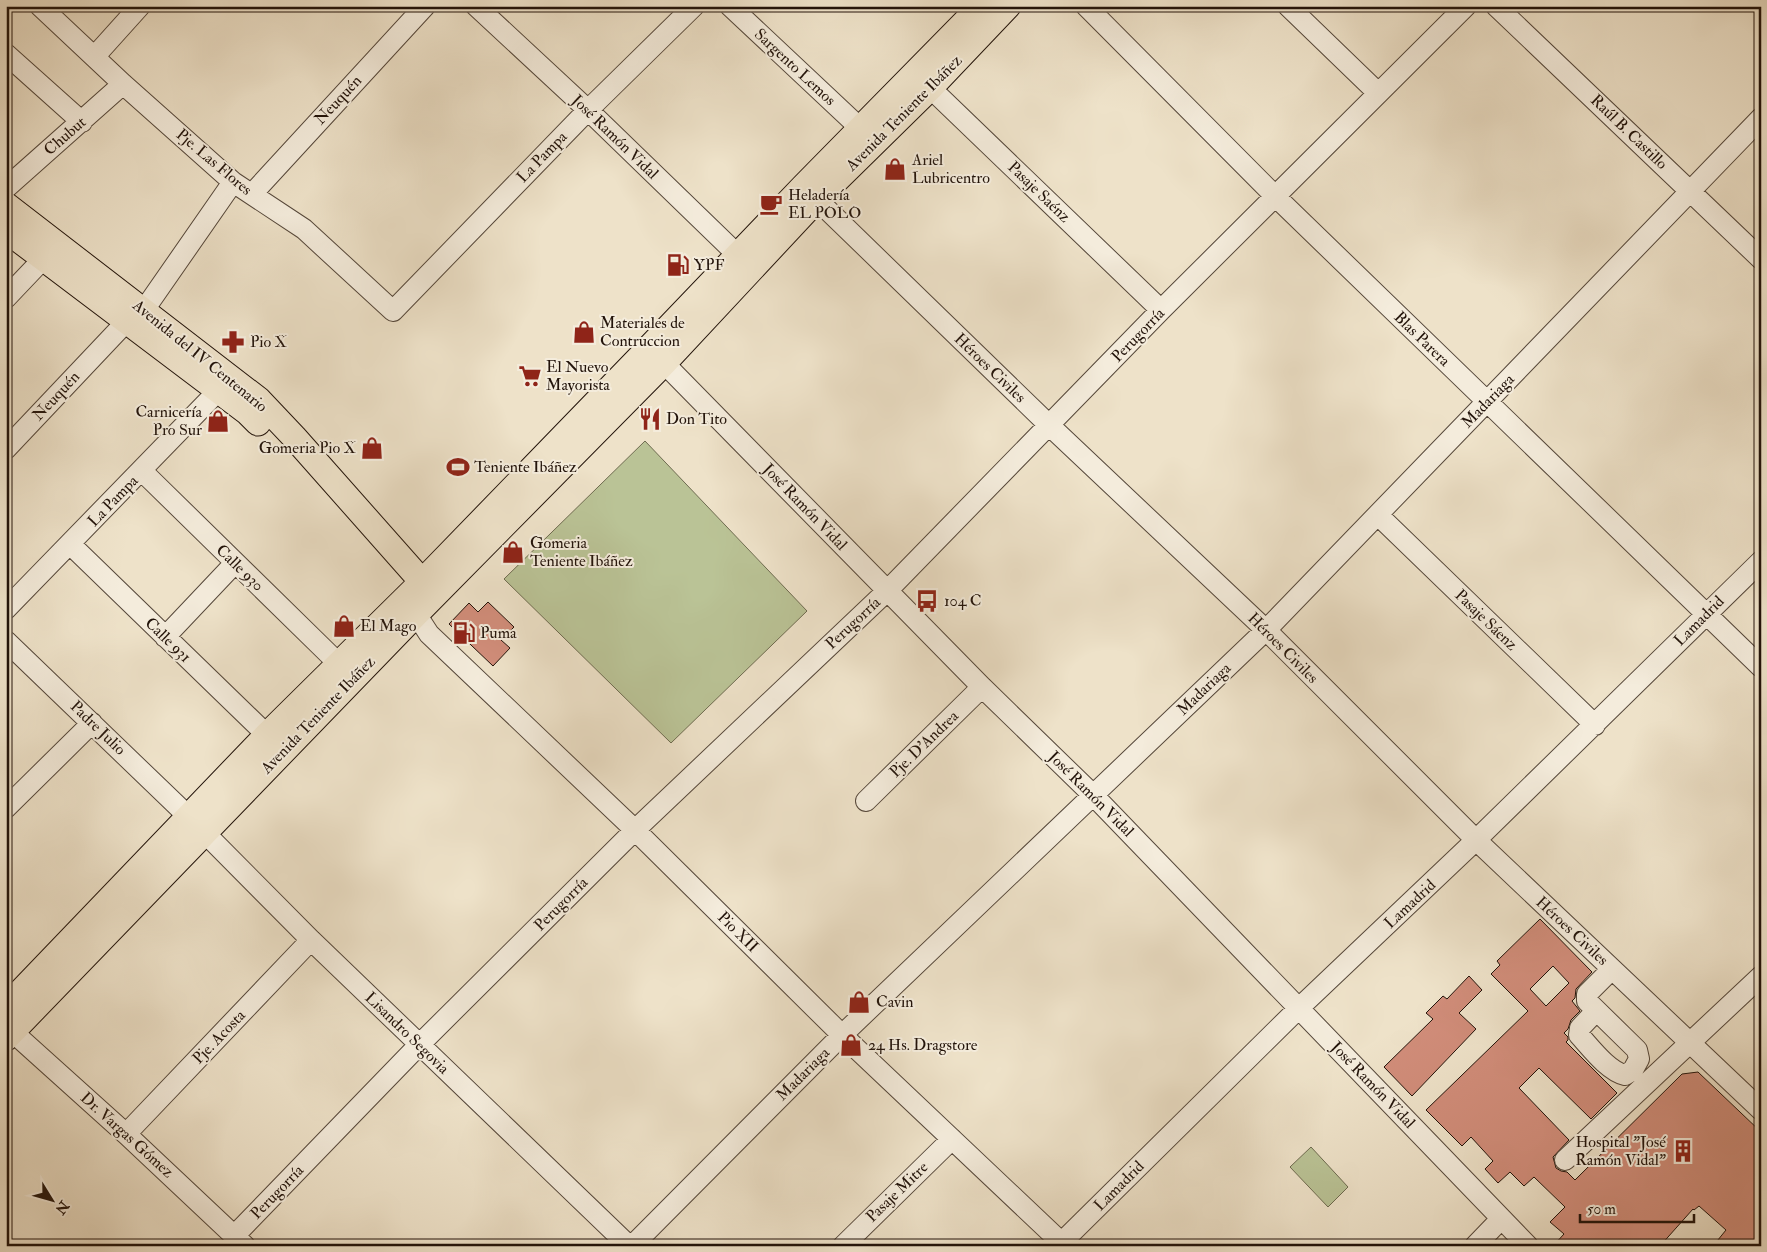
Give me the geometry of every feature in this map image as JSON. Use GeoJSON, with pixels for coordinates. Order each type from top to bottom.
{"type":"FeatureCollection","features":[{"type":"Feature","properties":{"kind":"main road","name":"Avenida Teniente Ibáñez"},"geometry":{"type":"LineString","coordinates":[[810,193],[860,128],[923,80],[1008,6]]}},
{"type":"Feature","properties":{"kind":"main road","name":"Avenida Teniente Ibáñez"},"geometry":{"type":"LineString","coordinates":[[6,1007],[196,825],[657,355],[810,193],[923,80],[975,8]]}},
{"type":"Feature","properties":{"kind":"main road","name":"Avenida del IV Centenario"},"geometry":{"type":"LineString","coordinates":[[6,205],[135,316],[218,391],[247,412],[420,596]]}},
{"type":"Feature","properties":{"kind":"main road","name":"Avenida del IV Centenario"},"geometry":{"type":"LineString","coordinates":[[6,230],[44,258],[135,316],[259,400],[294,437],[420,596]]}},
{"type":"Feature","properties":{"kind":"main road","name":"Avenida Teniente Ibáñez"},"geometry":{"type":"LineString","coordinates":[[8,1032],[196,825],[267,735],[339,664],[420,596]]}},
{"type":"Feature","properties":{"kind":"street","name":"Pje. Las Flores"},"geometry":{"type":"LineString","coordinates":[[40,6],[123,84],[233,182],[304,229],[393,311]]}},
{"type":"Feature","properties":{"kind":"street"},"geometry":{"type":"LineString","coordinates":[[95,56],[140,6]]}},
{"type":"Feature","properties":{"kind":"street","name":"Neuquén"},"geometry":{"type":"LineString","coordinates":[[252,194],[425,6]]}},
{"type":"Feature","properties":{"kind":"street","name":"La Pampa"},"geometry":{"type":"LineString","coordinates":[[393,311],[588,110],[694,6]]}},
{"type":"Feature","properties":{"kind":"street","name":"Sargento Lemos"},"geometry":{"type":"LineString","coordinates":[[730,6],[860,128]]}},
{"type":"Feature","properties":{"kind":"street","name":"Blas Parera"},"geometry":{"type":"LineString","coordinates":[[1086,6],[1275,196],[1761,667]]}},
{"type":"Feature","properties":{"kind":"street"},"geometry":{"type":"LineString","coordinates":[[1288,6],[1378,93]]}},
{"type":"Feature","properties":{"kind":"street","name":"Perugorría"},"geometry":{"type":"LineString","coordinates":[[240,1240],[420,1045],[635,830],[887,591],[1050,426],[1161,310],[1466,6]]}},
{"type":"Feature","properties":{"kind":"street","name":"Raúl B. Castillo"},"geometry":{"type":"LineString","coordinates":[[1496,6],[1761,259]]}},
{"type":"Feature","properties":{"kind":"street","name":"José Ramón Vidal"},"geometry":{"type":"LineString","coordinates":[[485,9],[745,262]]}},
{"type":"Feature","properties":{"kind":"street"},"geometry":{"type":"LineString","coordinates":[[6,54],[82,122]]}},
{"type":"Feature","properties":{"kind":"street","name":"Pasaje Saénz"},"geometry":{"type":"LineString","coordinates":[[923,80],[1161,310]]}},
{"type":"Feature","properties":{"kind":"street","name":"Chubut"},"geometry":{"type":"LineString","coordinates":[[6,188],[123,84]]}},
{"type":"Feature","properties":{"kind":"street","name":"Madariaga"},"geometry":{"type":"LineString","coordinates":[[630,1246],[842,1035],[1266,630],[1761,118]]}},
{"type":"Feature","properties":{"kind":"street","name":"Neuquén"},"geometry":{"type":"LineString","coordinates":[[6,449],[135,316],[233,182]]}},
{"type":"Feature","properties":{"kind":"street","name":"Héroes Civiles"},"geometry":{"type":"LineString","coordinates":[[810,193],[1050,426],[1266,630],[1476,840],[1761,1110]]}},
{"type":"Feature","properties":{"kind":"street"},"geometry":{"type":"LineString","coordinates":[[6,298],[44,258]]}},
{"type":"Feature","properties":{"kind":"street","name":"José Ramón Vidal"},"geometry":{"type":"LineString","coordinates":[[657,355],[982,687],[1093,795],[1528,1246]]}},
{"type":"Feature","properties":{"kind":"street","name":"La Pampa"},"geometry":{"type":"LineString","coordinates":[[6,609],[142,472],[218,391]]}},
{"type":"Feature","properties":{"kind":"street","name":"Calle 930"},"geometry":{"type":"LineString","coordinates":[[142,472],[339,664]]}},
{"type":"Feature","properties":{"kind":"street","name":"Pasaje Sáenz"},"geometry":{"type":"LineString","coordinates":[[1378,515],[1595,725]]}},
{"type":"Feature","properties":{"kind":"street","name":"Calle 931"},"geometry":{"type":"LineString","coordinates":[[70,544],[267,735]]}},
{"type":"Feature","properties":{"kind":"street","name":"Lamadrid"},"geometry":{"type":"LineString","coordinates":[[1061,1245],[1299,1008],[1595,725],[1761,561]]}},
{"type":"Feature","properties":{"kind":"street"},"geometry":{"type":"LineString","coordinates":[[165,637],[235,563]]}},
{"type":"Feature","properties":{"kind":"street","name":"Pio XII"},"geometry":{"type":"LineString","coordinates":[[420,596],[429,634],[635,830],[842,1035],[1061,1245]]}},
{"type":"Feature","properties":{"kind":"street","name":"Padre Julio"},"geometry":{"type":"LineString","coordinates":[[6,641],[196,825]]}},
{"type":"Feature","properties":{"kind":"street","name":"Pje. D'Andrea"},"geometry":{"type":"LineString","coordinates":[[866,801],[982,687]]}},
{"type":"Feature","properties":{"kind":"street"},"geometry":{"type":"LineString","coordinates":[[6,808],[92,723]]}},
{"type":"Feature","properties":{"kind":"street","name":"Lisandro Segovia"},"geometry":{"type":"LineString","coordinates":[[196,825],[311,940],[630,1246]]}},
{"type":"Feature","properties":{"kind":"street","name":"Pje. Acosta"},"geometry":{"type":"LineString","coordinates":[[126,1134],[311,940]]}},
{"type":"Feature","properties":{"kind":"street"},"geometry":{"type":"LineString","coordinates":[[1612,969],[1587,994],[1587,1001],[1637,1050],[1640,1076]]}},
{"type":"Feature","properties":{"kind":"street"},"geometry":{"type":"LineString","coordinates":[[1565,1160],[1640,1076],[1691,1044],[1761,976]]}},
{"type":"Feature","properties":{"kind":"street"},"geometry":{"type":"LineString","coordinates":[[1596,1011],[1580,1028],[1580,1035],[1594,1052],[1617,1073],[1640,1076]]}},
{"type":"Feature","properties":{"kind":"street","name":"Dr. Vargas Gómez"},"geometry":{"type":"LineString","coordinates":[[8,1032],[126,1134],[240,1240]]}},
{"type":"Feature","properties":{"kind":"street","name":"Pasaje Mitre"},"geometry":{"type":"LineString","coordinates":[[843,1246],[952,1139]]}},
{"type":"Feature","properties":{"kind":"street"},"geometry":{"type":"LineString","coordinates":[[1475,1246],[1502,1219]]}},
{"type":"Feature","properties":{"kind":"green space"},"geometry":{"type":"Polygon","coordinates":[[[645,441],[807,611],[671,743],[504,579],[645,441]]]}},
{"type":"Feature","properties":{"kind":"green space"},"geometry":{"type":"Polygon","coordinates":[[[1311,1147],[1348,1187],[1328,1207],[1290,1167],[1311,1147]]]}},
{"type":"Feature","properties":{"kind":"building"},"geometry":{"type":"Polygon","coordinates":[[[488,602],[514,627],[501,640],[510,648],[493,666],[449,624],[469,603],[478,612],[488,602]]]}},
{"type":"Feature","properties":{"kind":"building"},"geometry":{"type":"Polygon","coordinates":[[[1540,919],[1592,972],[1576,989],[1575,998],[1572,1001],[1580,1011],[1571,1020],[1568,1029],[1564,1033],[1568,1037],[1566,1042],[1617,1093],[1591,1119],[1539,1068],[1519,1088],[1569,1140],[1553,1157],[1556,1168],[1567,1172],[1575,1180],[1682,1074],[1698,1072],[1761,1132],[1761,1246],[1713,1246],[1726,1230],[1699,1206],[1693,1209],[1660,1246],[1553,1246],[1564,1234],[1550,1222],[1565,1207],[1534,1177],[1524,1186],[1510,1172],[1498,1183],[1485,1169],[1493,1161],[1471,1137],[1462,1146],[1426,1110],[1528,1011],[1491,974],[1500,965],[1497,961],[1540,919]],[[1553,966],[1530,989],[1546,1006],[1569,983],[1553,966]]]}},
{"type":"Feature","properties":{"kind":"building"},"geometry":{"type":"Polygon","coordinates":[[[1469,976],[1482,990],[1459,1013],[1476,1029],[1412,1096],[1384,1067],[1433,1019],[1426,1013],[1443,996],[1447,999],[1469,976]]]}},
{"type":"Feature","properties":{"kind":"place","name":"Ariel Lubricentro"},"geometry":{"type":"Point","coordinates":[895,169]}},
{"type":"Feature","properties":{"kind":"place","name":"Heladería EL POLO"},"geometry":{"type":"Point","coordinates":[771,204]}},
{"type":"Feature","properties":{"kind":"place","name":"YPF"},"geometry":{"type":"Point","coordinates":[678,265]}},
{"type":"Feature","properties":{"kind":"place","name":"Materiales de Contruccion"},"geometry":{"type":"Point","coordinates":[584,332]}},
{"type":"Feature","properties":{"kind":"place","name":"Pio X"},"geometry":{"type":"Point","coordinates":[233,342]}},
{"type":"Feature","properties":{"kind":"place","name":"El Nuevo Mayorista"},"geometry":{"type":"Point","coordinates":[530,376]}},
{"type":"Feature","properties":{"kind":"place","name":"Don Tito"},"geometry":{"type":"Point","coordinates":[650,419]}},
{"type":"Feature","properties":{"kind":"place","name":"Carnicería Pro Sur"},"geometry":{"type":"Point","coordinates":[218,421]}},
{"type":"Feature","properties":{"kind":"place","name":"Gomeria Pio X"},"geometry":{"type":"Point","coordinates":[372,448]}},
{"type":"Feature","properties":{"kind":"place","name":"Teniente Ibáñez"},"geometry":{"type":"Point","coordinates":[458,467]}},
{"type":"Feature","properties":{"kind":"place","name":"Gomeria Teniente Ibáñez"},"geometry":{"type":"Point","coordinates":[513,552]}},
{"type":"Feature","properties":{"kind":"place","name":"104 C"},"geometry":{"type":"Point","coordinates":[927,601]}},
{"type":"Feature","properties":{"kind":"place","name":"El Mago"},"geometry":{"type":"Point","coordinates":[344,626]}},
{"type":"Feature","properties":{"kind":"place","name":"Puma"},"geometry":{"type":"Point","coordinates":[464,633]}},
{"type":"Feature","properties":{"kind":"place","name":"Cavin"},"geometry":{"type":"Point","coordinates":[859,1002]}},
{"type":"Feature","properties":{"kind":"place","name":"24 Hs. Dragstore"},"geometry":{"type":"Point","coordinates":[851,1045]}},
{"type":"Feature","properties":{"kind":"place","name":"Hospital \"José Ramón Vidal\""},"geometry":{"type":"Point","coordinates":[1683,1151]}}]}
